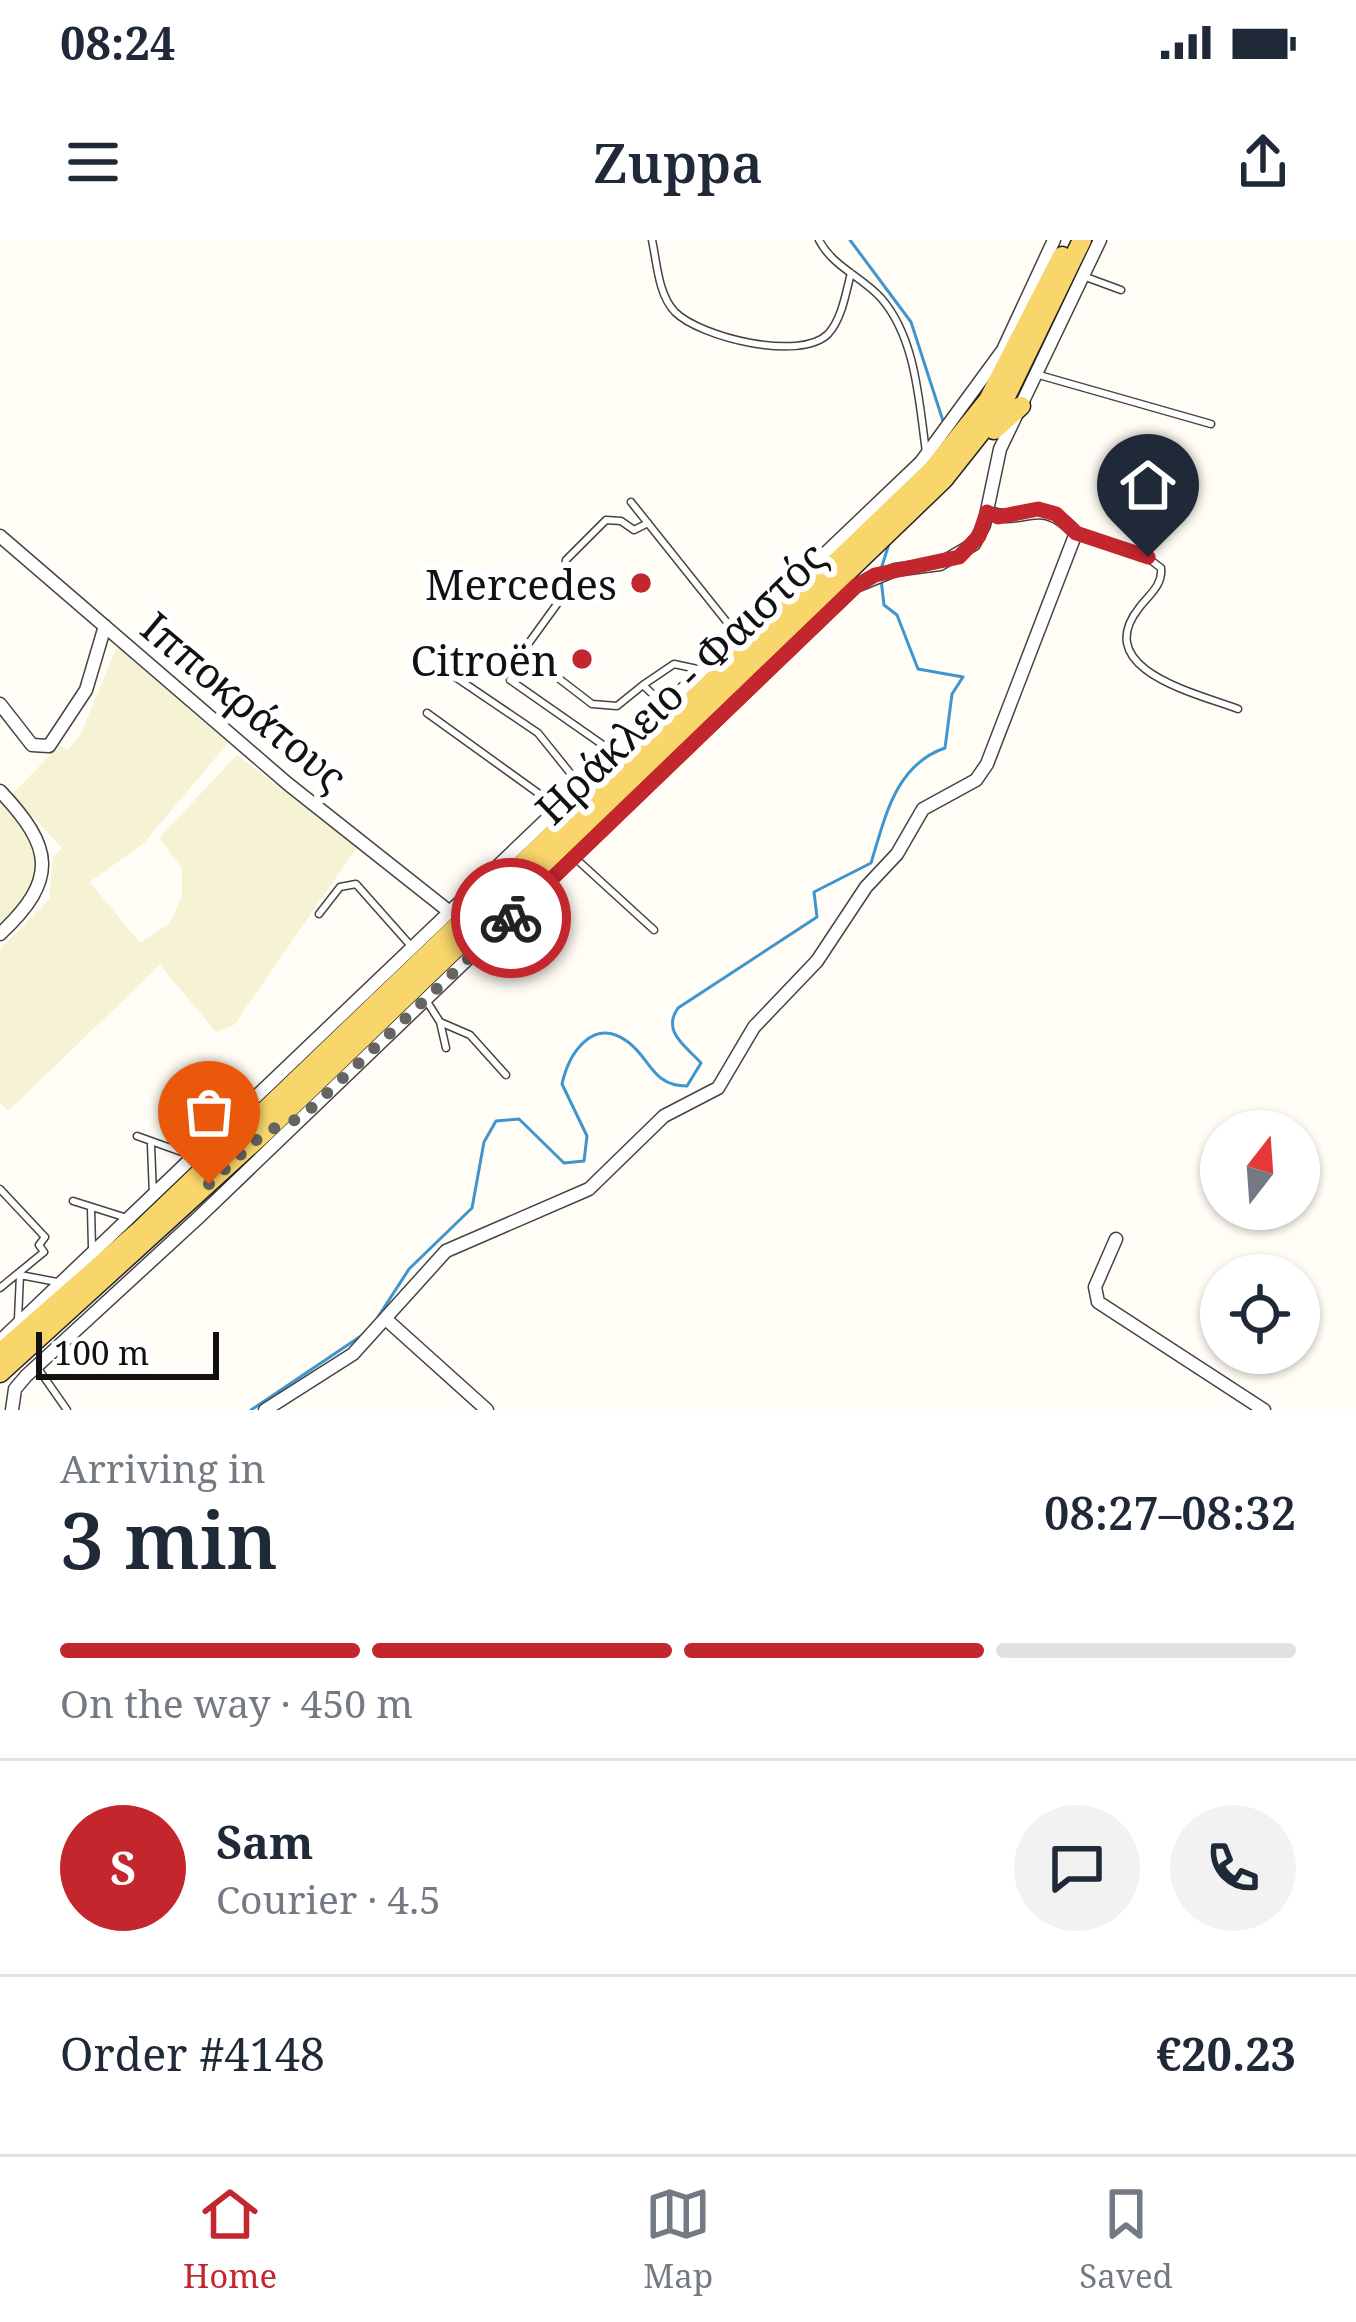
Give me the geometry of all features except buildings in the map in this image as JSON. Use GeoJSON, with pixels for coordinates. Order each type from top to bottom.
{"type":"FeatureCollection","features":[{"type":"Feature","properties":{"kind":"main road","name":"Ηράκλειο - Φαιστός"},"geometry":{"type":"LineString","coordinates":[[0,1372],[265,1132],[944,479],[1001,407],[1074,255]]}},
{"type":"Feature","properties":{"kind":"main road","name":"Ηράκλειο - Φαιστός"},"geometry":{"type":"LineString","coordinates":[[0,1353],[140,1230],[962,437],[1074,255]]}},
{"type":"Feature","properties":{"kind":"main road"},"geometry":{"type":"LineString","coordinates":[[944,479],[1021,406]]}},
{"type":"Feature","properties":{"kind":"main road"},"geometry":{"type":"LineString","coordinates":[[738,636],[774,620]]}},
{"type":"Feature","properties":{"kind":"main road"},"geometry":{"type":"LineString","coordinates":[[426,1000],[440,963]]}},
{"type":"Feature","properties":{"kind":"main road"},"geometry":{"type":"LineString","coordinates":[[265,1132],[302,1117]]}},
{"type":"Feature","properties":{"kind":"street"},"geometry":{"type":"LineString","coordinates":[[0,1341],[87,1264],[927,456],[985,379],[1038,279],[1074,255]]}},
{"type":"Feature","properties":{"kind":"street"},"geometry":{"type":"LineString","coordinates":[[1038,279],[1074,255]]}},
{"type":"Feature","properties":{"kind":"street"},"geometry":{"type":"LineString","coordinates":[[12,1410],[21,1381],[839,603],[875,575],[959,557],[979,536],[997,458],[1039,375],[1074,255]]}},
{"type":"Feature","properties":{"kind":"street"},"geometry":{"type":"LineString","coordinates":[[265,1410],[353,1354],[388,1321],[424,1271],[446,1251],[589,1189],[664,1116],[718,1088],[754,1027],[817,962],[866,887],[897,854],[923,809],[976,780],[987,764],[1076,533],[1056,514],[1038,509],[998,517],[987,512]]}},
{"type":"Feature","properties":{"kind":"street","name":"Ιπποκράτους"},"geometry":{"type":"LineString","coordinates":[[0,536],[288,784],[451,914]]}},
{"type":"Feature","properties":{"kind":"street"},"geometry":{"type":"LineString","coordinates":[[0,704],[32,745],[50,746],[86,690],[105,626]]}},
{"type":"Feature","properties":{"kind":"street"},"geometry":{"type":"LineString","coordinates":[[0,791],[33,828],[43,868],[31,903],[0,934]]}},
{"type":"Feature","properties":{"kind":"street"},"geometry":{"type":"LineString","coordinates":[[1116,1239],[1095,1287],[1097,1302],[1264,1410]]}},
{"type":"Feature","properties":{"kind":"street"},"geometry":{"type":"LineString","coordinates":[[388,1321],[488,1410]]}},
{"type":"Feature","properties":{"kind":"lane"},"geometry":{"type":"LineString","coordinates":[[652,240],[660,282],[674,310],[726,337],[770,346],[795,347],[827,335],[838,320],[851,273]]}},
{"type":"Feature","properties":{"kind":"lane"},"geometry":{"type":"LineString","coordinates":[[819,240],[834,261],[879,296],[904,341],[916,381],[927,456]]}},
{"type":"Feature","properties":{"kind":"lane"},"geometry":{"type":"LineString","coordinates":[[1074,255],[1120,290]]}},
{"type":"Feature","properties":{"kind":"lane"},"geometry":{"type":"LineString","coordinates":[[1039,375],[1211,424]]}},
{"type":"Feature","properties":{"kind":"lane"},"geometry":{"type":"LineString","coordinates":[[631,502],[738,636]]}},
{"type":"Feature","properties":{"kind":"lane"},"geometry":{"type":"LineString","coordinates":[[648,523],[634,530],[621,521],[606,520],[574,548],[566,560],[560,599],[523,651],[592,704],[617,706],[674,664],[702,670]]}},
{"type":"Feature","properties":{"kind":"lane"},"geometry":{"type":"LineString","coordinates":[[1076,533],[1144,555],[1161,568],[1160,581],[1129,626],[1128,647],[1139,667],[1238,709]]}},
{"type":"Feature","properties":{"kind":"lane"},"geometry":{"type":"LineString","coordinates":[[445,670],[538,734],[581,787]]}},
{"type":"Feature","properties":{"kind":"lane"},"geometry":{"type":"LineString","coordinates":[[510,680],[616,754]]}},
{"type":"Feature","properties":{"kind":"lane"},"geometry":{"type":"LineString","coordinates":[[643,685],[665,706]]}},
{"type":"Feature","properties":{"kind":"lane"},"geometry":{"type":"LineString","coordinates":[[428,713],[559,809]]}},
{"type":"Feature","properties":{"kind":"lane"},"geometry":{"type":"LineString","coordinates":[[574,857],[654,930]]}},
{"type":"Feature","properties":{"kind":"lane"},"geometry":{"type":"LineString","coordinates":[[319,914],[340,887],[356,884],[414,949]]}},
{"type":"Feature","properties":{"kind":"lane"},"geometry":{"type":"LineString","coordinates":[[426,1000],[440,1022],[446,1048]]}},
{"type":"Feature","properties":{"kind":"lane"},"geometry":{"type":"LineString","coordinates":[[440,1022],[470,1035],[506,1075]]}},
{"type":"Feature","properties":{"kind":"lane"},"geometry":{"type":"LineString","coordinates":[[223,1132],[199,1102],[204,1082],[238,1096],[260,1095]]}},
{"type":"Feature","properties":{"kind":"lane"},"geometry":{"type":"LineString","coordinates":[[136,1136],[197,1157]]}},
{"type":"Feature","properties":{"kind":"lane"},"geometry":{"type":"LineString","coordinates":[[151,1144],[153,1200]]}},
{"type":"Feature","properties":{"kind":"lane"},"geometry":{"type":"LineString","coordinates":[[0,1189],[45,1237],[39,1245],[44,1252],[0,1288]]}},
{"type":"Feature","properties":{"kind":"lane"},"geometry":{"type":"LineString","coordinates":[[74,1201],[114,1217],[137,1216]]}},
{"type":"Feature","properties":{"kind":"lane"},"geometry":{"type":"LineString","coordinates":[[87,1264],[92,1208]]}},
{"type":"Feature","properties":{"kind":"lane"},"geometry":{"type":"LineString","coordinates":[[20,1275],[36,1282],[71,1278]]}},
{"type":"Feature","properties":{"kind":"lane"},"geometry":{"type":"LineString","coordinates":[[18,1323],[20,1275]]}},
{"type":"Feature","properties":{"kind":"lane"},"geometry":{"type":"LineString","coordinates":[[37,1367],[67,1410]]}},
{"type":"Feature","properties":{"kind":"shaded area"},"geometry":{"type":"Polygon","coordinates":[[[117,647],[228,743],[144,843],[90,882],[140,943],[170,923],[182,896],[182,869],[159,838],[237,755],[357,847],[234,1025],[216,1032],[160,965],[8,1111],[0,1102],[0,949],[49,900],[53,857],[62,848],[12,794],[60,745],[68,750],[81,733],[117,647]]]}},
{"type":"Feature","properties":{"kind":"shaded area"},"geometry":{"type":"Polygon","coordinates":[[[0,800],[23,824],[36,864],[30,894],[0,925],[0,800]]]}},
{"type":"Feature","properties":{"kind":"waterway"},"geometry":{"type":"LineString","coordinates":[[850,240],[911,322],[944,424]]}},
{"type":"Feature","properties":{"kind":"waterway"},"geometry":{"type":"LineString","coordinates":[[926,508],[953,481]]}},
{"type":"Feature","properties":{"kind":"waterway"},"geometry":{"type":"LineString","coordinates":[[881,569],[889,544]]}},
{"type":"Feature","properties":{"kind":"waterway"},"geometry":{"type":"LineString","coordinates":[[378,1317],[409,1269],[472,1208],[484,1142],[496,1121],[519,1119],[564,1163],[584,1161],[587,1136],[562,1084],[584,1042],[604,1033],[615,1035],[636,1049],[666,1082],[687,1086],[701,1063],[674,1032],[678,1008],[817,917],[814,892],[871,863],[887,811],[903,780],[928,756],[945,748],[952,694],[963,677],[918,669],[897,615],[884,605],[881,579]]}},
{"type":"Feature","properties":{"kind":"waterway"},"geometry":{"type":"LineString","coordinates":[[251,1410],[364,1334]]}},
{"type":"Feature","properties":{"kind":"way so far"},"geometry":{"type":"LineString","coordinates":[[209,1184],[265,1132],[302,1117],[511,918]]}},
{"type":"Feature","properties":{"kind":"place","name":"Mercedes"},"geometry":{"type":"Point","coordinates":[641,583]}},
{"type":"Feature","properties":{"kind":"place","name":"Citroën"},"geometry":{"type":"Point","coordinates":[582,659]}},
{"type":"Feature","properties":{"kind":"route"},"geometry":{"type":"LineString","coordinates":[[511,918],[867,578],[959,557],[979,536],[987,512],[998,517],[1028,509],[1056,514],[1076,533],[1148,557]]}}]}
